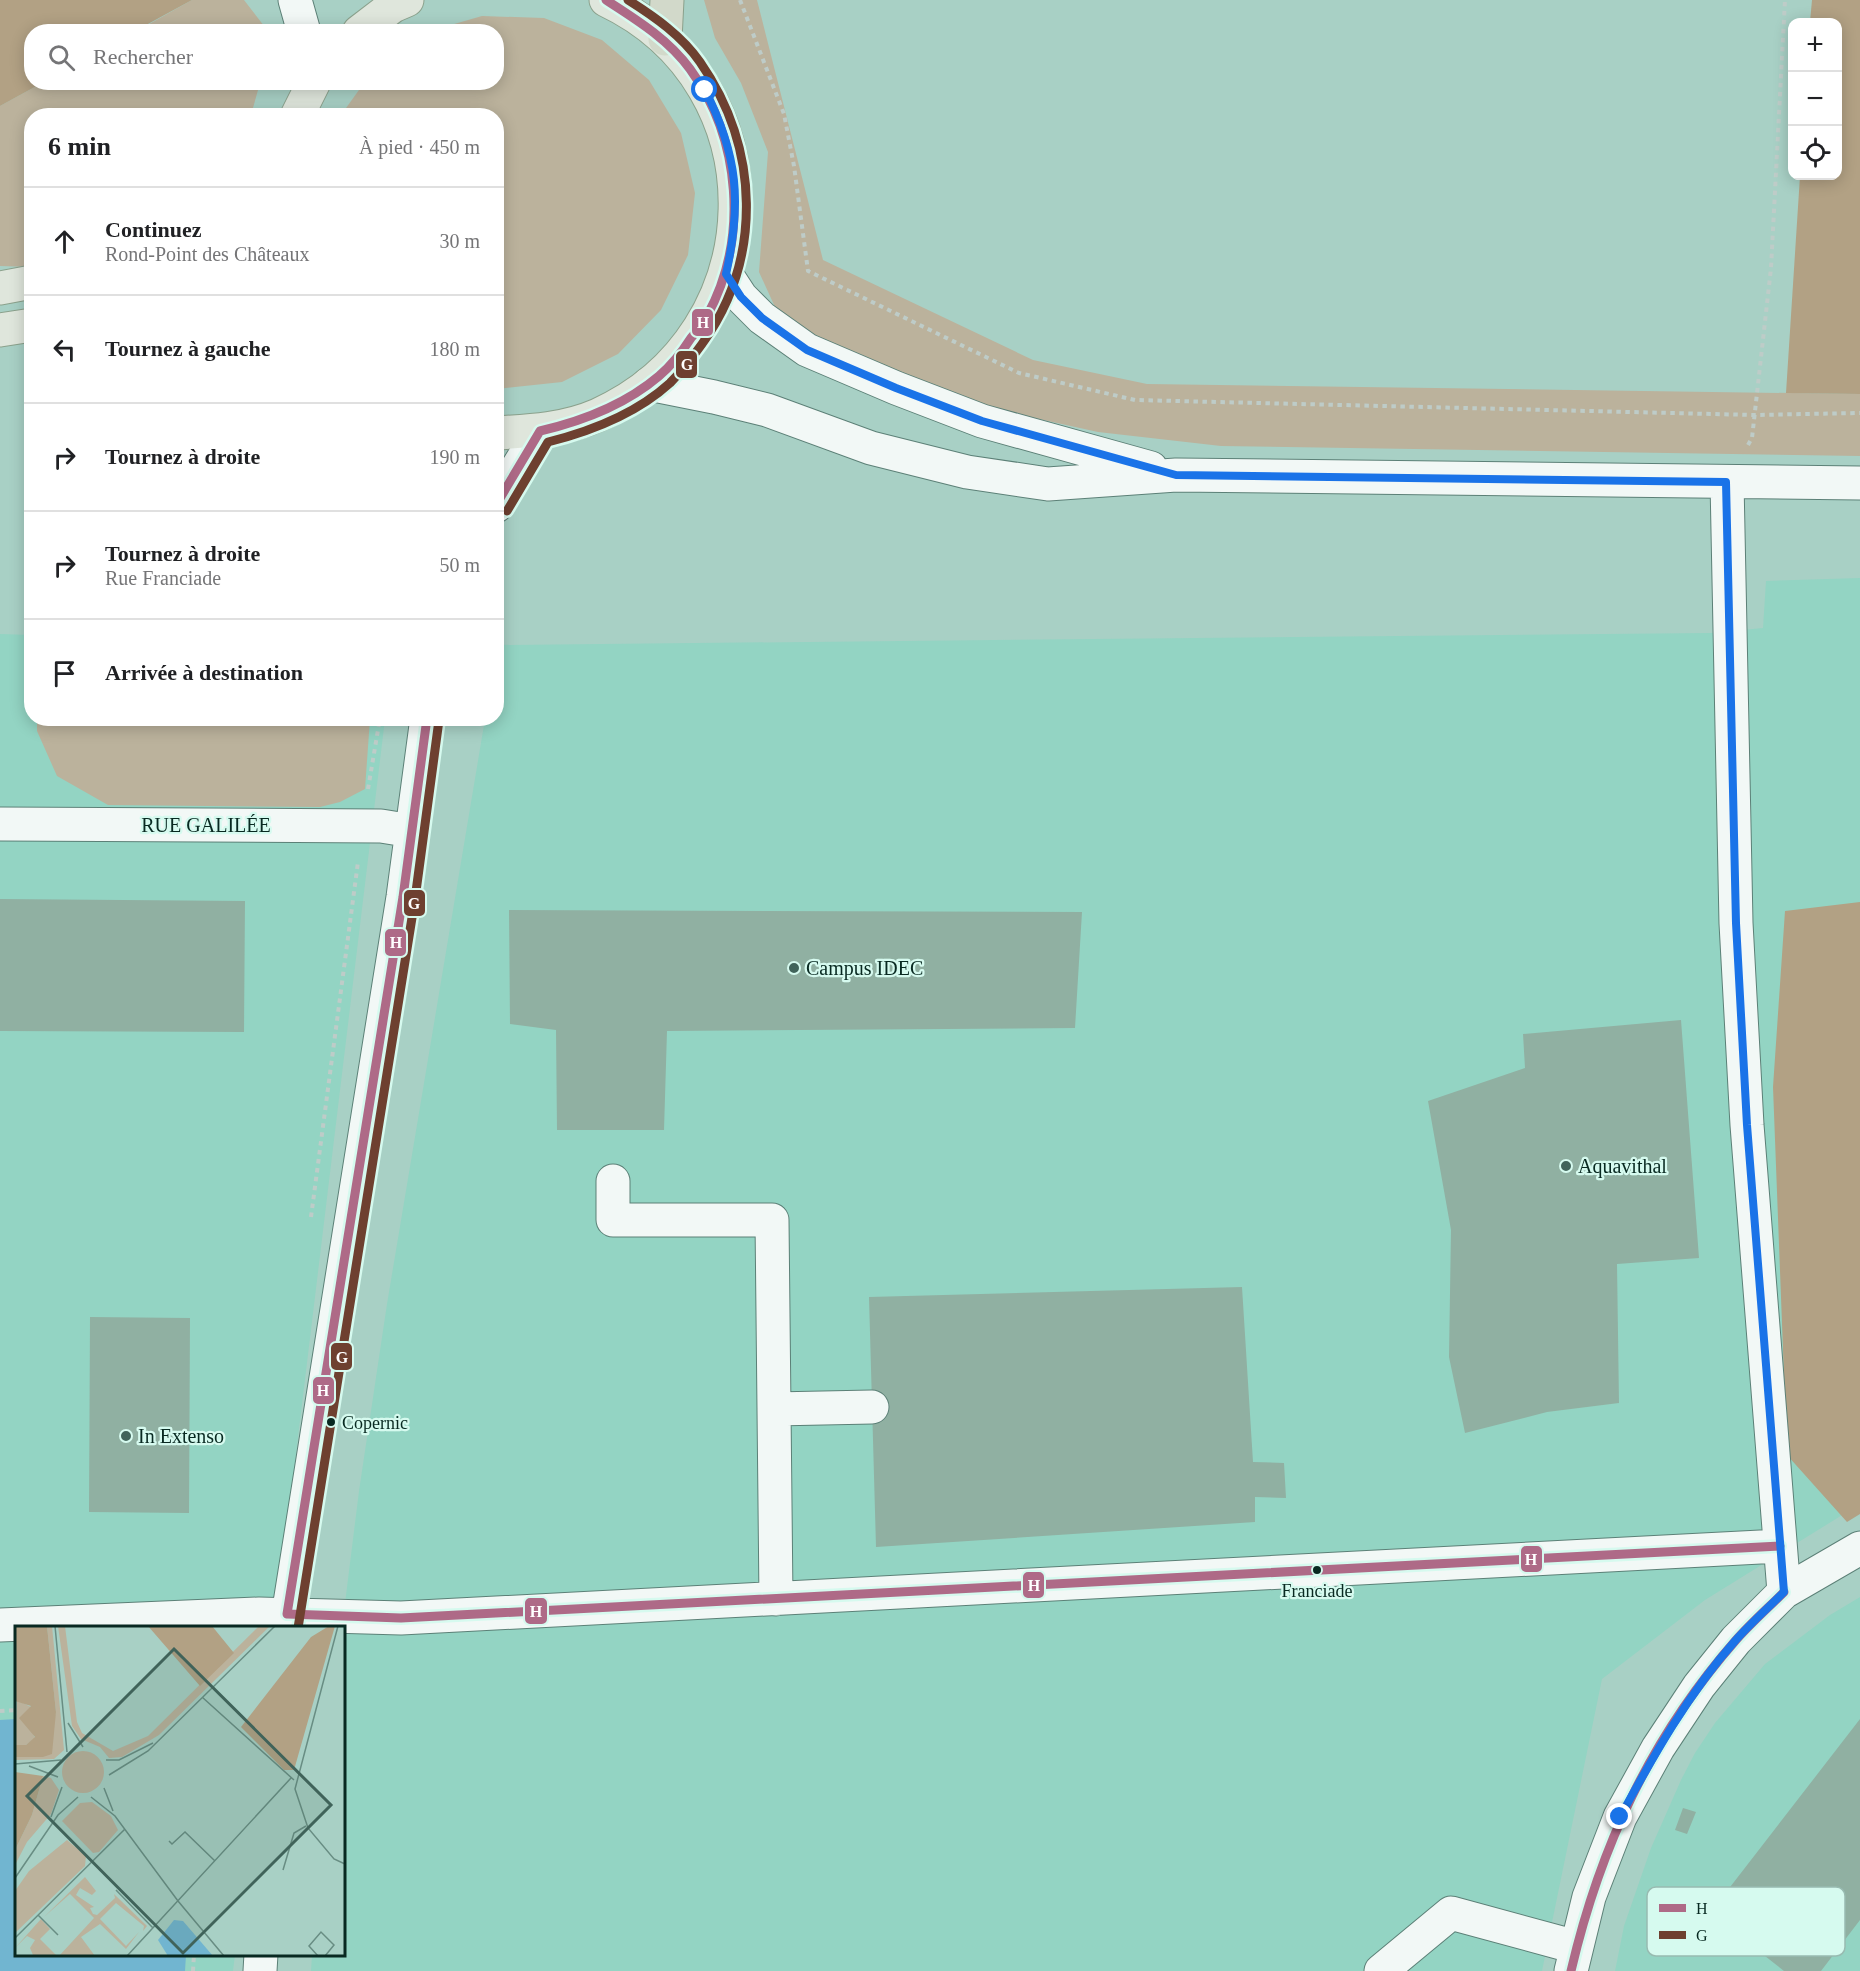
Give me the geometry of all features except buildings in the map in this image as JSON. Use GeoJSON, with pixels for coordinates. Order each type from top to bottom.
{"type":"FeatureCollection","features":[{"type":"Feature","properties":{"kind":"highway"},"geometry":{"type":"LineString","coordinates":[[665,39],[667,0]]}},
{"type":"Feature","properties":{"kind":"main road"},"geometry":{"type":"LineString","coordinates":[[369,24],[393,6],[408,0]]}},
{"type":"Feature","properties":{"kind":"main road"},"geometry":{"type":"LineString","coordinates":[[504,433],[540,431],[569,425],[624,402],[674,362],[695,336],[713,306],[726,274],[733,244],[736,212],[735,180],[729,148],[719,118],[705,90],[687,63],[665,39],[626,10],[606,0]]}},
{"type":"Feature","properties":{"kind":"main road"},"geometry":{"type":"LineString","coordinates":[[301,108],[310,90]]}},
{"type":"Feature","properties":{"kind":"main road"},"geometry":{"type":"LineString","coordinates":[[0,288],[24,284]]}},
{"type":"Feature","properties":{"kind":"main road"},"geometry":{"type":"LineString","coordinates":[[0,330],[24,326]]}},
{"type":"Feature","properties":{"kind":"street"},"geometry":{"type":"LineString","coordinates":[[295,0],[302,24]]}},
{"type":"Feature","properties":{"kind":"street"},"geometry":{"type":"LineString","coordinates":[[726,274],[741,297],[762,318],[807,350],[982,421],[1176,475]]}},
{"type":"Feature","properties":{"kind":"street"},"geometry":{"type":"LineString","coordinates":[[649,384],[767,410],[871,448],[967,472],[1048,484],[1176,475],[1860,483]]}},
{"type":"Feature","properties":{"kind":"street"},"geometry":{"type":"LineString","coordinates":[[504,491],[540,431]]}},
{"type":"Feature","properties":{"kind":"street"},"geometry":{"type":"LineString","coordinates":[[1726,482],[1736,923],[1747,1125],[1784,1592]]}},
{"type":"Feature","properties":{"kind":"street"},"geometry":{"type":"LineString","coordinates":[[286,1621],[401,909],[427,726]]}},
{"type":"Feature","properties":{"kind":"street","name":"RUE GALILÉE"},"geometry":{"type":"LineString","coordinates":[[0,824],[381,826],[412,831]]}},
{"type":"Feature","properties":{"kind":"street"},"geometry":{"type":"LineString","coordinates":[[613,1181],[613,1220],[772,1220],[776,1599]]}},
{"type":"Feature","properties":{"kind":"street"},"geometry":{"type":"LineString","coordinates":[[774,1409],[872,1407]]}},
{"type":"Feature","properties":{"kind":"street"},"geometry":{"type":"LineString","coordinates":[[0,1625],[401,1618],[1780,1546]]}},
{"type":"Feature","properties":{"kind":"street"},"geometry":{"type":"LineString","coordinates":[[1381,1971],[1452,1913],[1574,1959],[1589,1897],[1620,1817],[1658,1748],[1699,1686],[1736,1640],[1784,1592],[1860,1548]]}},
{"type":"Feature","properties":{"kind":"street"},"geometry":{"type":"LineString","coordinates":[[260,1971],[261,1956]]}},
{"type":"Feature","properties":{"kind":"path"},"geometry":{"type":"LineString","coordinates":[[740,0],[784,114],[794,166],[808,271],[1018,373],[1134,400],[1754,415],[1860,413]]}},
{"type":"Feature","properties":{"kind":"path"},"geometry":{"type":"LineString","coordinates":[[1726,482],[1752,438],[1771,268],[1785,0]]}},
{"type":"Feature","properties":{"kind":"path"},"geometry":{"type":"LineString","coordinates":[[310,1228],[362,826],[379,726]]}},
{"type":"Feature","properties":{"kind":"path"},"geometry":{"type":"LineString","coordinates":[[193,1971],[194,1956]]}},
{"type":"Feature","properties":{"kind":"shaded area"},"geometry":{"type":"Polygon","coordinates":[[[0,0],[192,0],[148,24],[24,24],[24,90],[29,90],[0,106],[0,0]]]}},
{"type":"Feature","properties":{"kind":"shaded area"},"geometry":{"type":"Polygon","coordinates":[[[192,0],[244,0],[263,24],[149,24],[192,0]]]}},
{"type":"Feature","properties":{"kind":"shaded area"},"geometry":{"type":"Polygon","coordinates":[[[704,0],[757,0],[823,260],[1033,360],[1147,384],[1860,394],[1860,456],[1221,446],[1098,432],[1002,411],[849,355],[780,318],[759,272],[768,152],[741,83],[715,38],[704,0]]]}},
{"type":"Feature","properties":{"kind":"shaded area"},"geometry":{"type":"Polygon","coordinates":[[[1812,0],[1860,0],[1860,394],[1786,393],[1800,180],[1842,180],[1842,18],[1810,18],[1812,0]]]}},
{"type":"Feature","properties":{"kind":"shaded area"},"geometry":{"type":"Polygon","coordinates":[[[482,16],[544,18],[602,40],[649,80],[681,133],[695,193],[688,255],[661,310],[618,354],[562,382],[504,388],[504,108],[346,108],[359,90],[504,90],[504,24],[454,24],[482,16]]]}},
{"type":"Feature","properties":{"kind":"shaded area"},"geometry":{"type":"Polygon","coordinates":[[[29,90],[258,90],[253,108],[24,108],[24,267],[0,266],[0,106],[29,90]]]}},
{"type":"Feature","properties":{"kind":"shaded area"},"geometry":{"type":"Polygon","coordinates":[[[1860,578],[1860,1504],[1705,1600],[1602,1679],[1542,1971],[311,1971],[312,1956],[345,1956],[345,1626],[342,1626],[359,1491],[387,1304],[484,726],[504,726],[504,645],[1711,633],[1763,628],[1766,581],[1860,578]]]}},
{"type":"Feature","properties":{"kind":"shaded area"},"geometry":{"type":"Polygon","coordinates":[[[0,634],[24,635],[24,726],[384,726],[275,1626],[15,1626],[15,1956],[235,1956],[233,1971],[0,1971],[0,634]]]}},
{"type":"Feature","properties":{"kind":"shaded area"},"geometry":{"type":"Polygon","coordinates":[[[37,726],[370,726],[365,789],[340,802],[320,807],[108,805],[57,776],[37,731],[37,726]]]}},
{"type":"Feature","properties":{"kind":"shaded area"},"geometry":{"type":"Polygon","coordinates":[[[1860,902],[1860,1514],[1847,1522],[1787,1455],[1773,1087],[1785,911],[1860,902]]]}},
{"type":"Feature","properties":{"kind":"shaded area"},"geometry":{"type":"Polygon","coordinates":[[[1860,1597],[1860,1971],[1615,1971],[1624,1926],[1651,1848],[1695,1753],[1715,1723],[1765,1664],[1830,1615],[1860,1597]]]}},
{"type":"Feature","properties":{"kind":"water"},"geometry":{"type":"Polygon","coordinates":[[[15,1719],[15,1956],[186,1956],[185,1971],[0,1971],[0,1720],[15,1719]]]}},
{"type":"Feature","properties":{"kind":"transit line","name":"H"},"geometry":{"type":"LineString","coordinates":[[504,492],[540,431],[588,417],[618,404],[646,386],[668,367],[707,316],[720,286],[729,255],[734,222],[729,158],[720,126],[707,97],[690,69],[672,48],[606,0]]}},
{"type":"Feature","properties":{"kind":"transit line","name":"G"},"geometry":{"type":"LineString","coordinates":[[507,511],[548,442],[613,420],[643,404],[670,383],[702,344],[722,311],[736,276],[744,240],[746,203],[743,167],[734,130],[720,95],[693,53],[667,28],[628,0]]}},
{"type":"Feature","properties":{"kind":"transit line","name":"H"},"geometry":{"type":"LineString","coordinates":[[287,1614],[403,897],[426,726]]}},
{"type":"Feature","properties":{"kind":"transit line","name":"G"},"geometry":{"type":"LineString","coordinates":[[298,1626],[415,899],[438,726]]}},
{"type":"Feature","properties":{"kind":"transit line","name":"H"},"geometry":{"type":"LineString","coordinates":[[287,1614],[401,1618],[1780,1546]]}},
{"type":"Feature","properties":{"kind":"transit line","name":"H"},"geometry":{"type":"LineString","coordinates":[[1571,1971],[1597,1881],[1632,1795],[1654,1755],[1678,1715],[1706,1677],[1742,1634],[1784,1592]]}},
{"type":"Feature","properties":{"kind":"place","name":"Campus IDEC"},"geometry":{"type":"Point","coordinates":[794,968]}},
{"type":"Feature","properties":{"kind":"place","name":"Aquavithal"},"geometry":{"type":"Point","coordinates":[1566,1166]}},
{"type":"Feature","properties":{"kind":"place","name":"Copernic"},"geometry":{"type":"Point","coordinates":[331,1422]}},
{"type":"Feature","properties":{"kind":"place","name":"In Extenso"},"geometry":{"type":"Point","coordinates":[126,1436]}},
{"type":"Feature","properties":{"kind":"place","name":"Franciade"},"geometry":{"type":"Point","coordinates":[1317,1570]}},
{"type":"Feature","properties":{"kind":"route"},"geometry":{"type":"LineString","coordinates":[[705,90],[719,118],[729,148],[735,180],[736,212],[733,244],[726,274],[741,297],[762,318],[807,350],[896,388],[982,421],[1176,475],[1726,482],[1736,923],[1747,1125],[1784,1592],[1736,1640],[1699,1686],[1658,1748],[1620,1817]]}}]}
